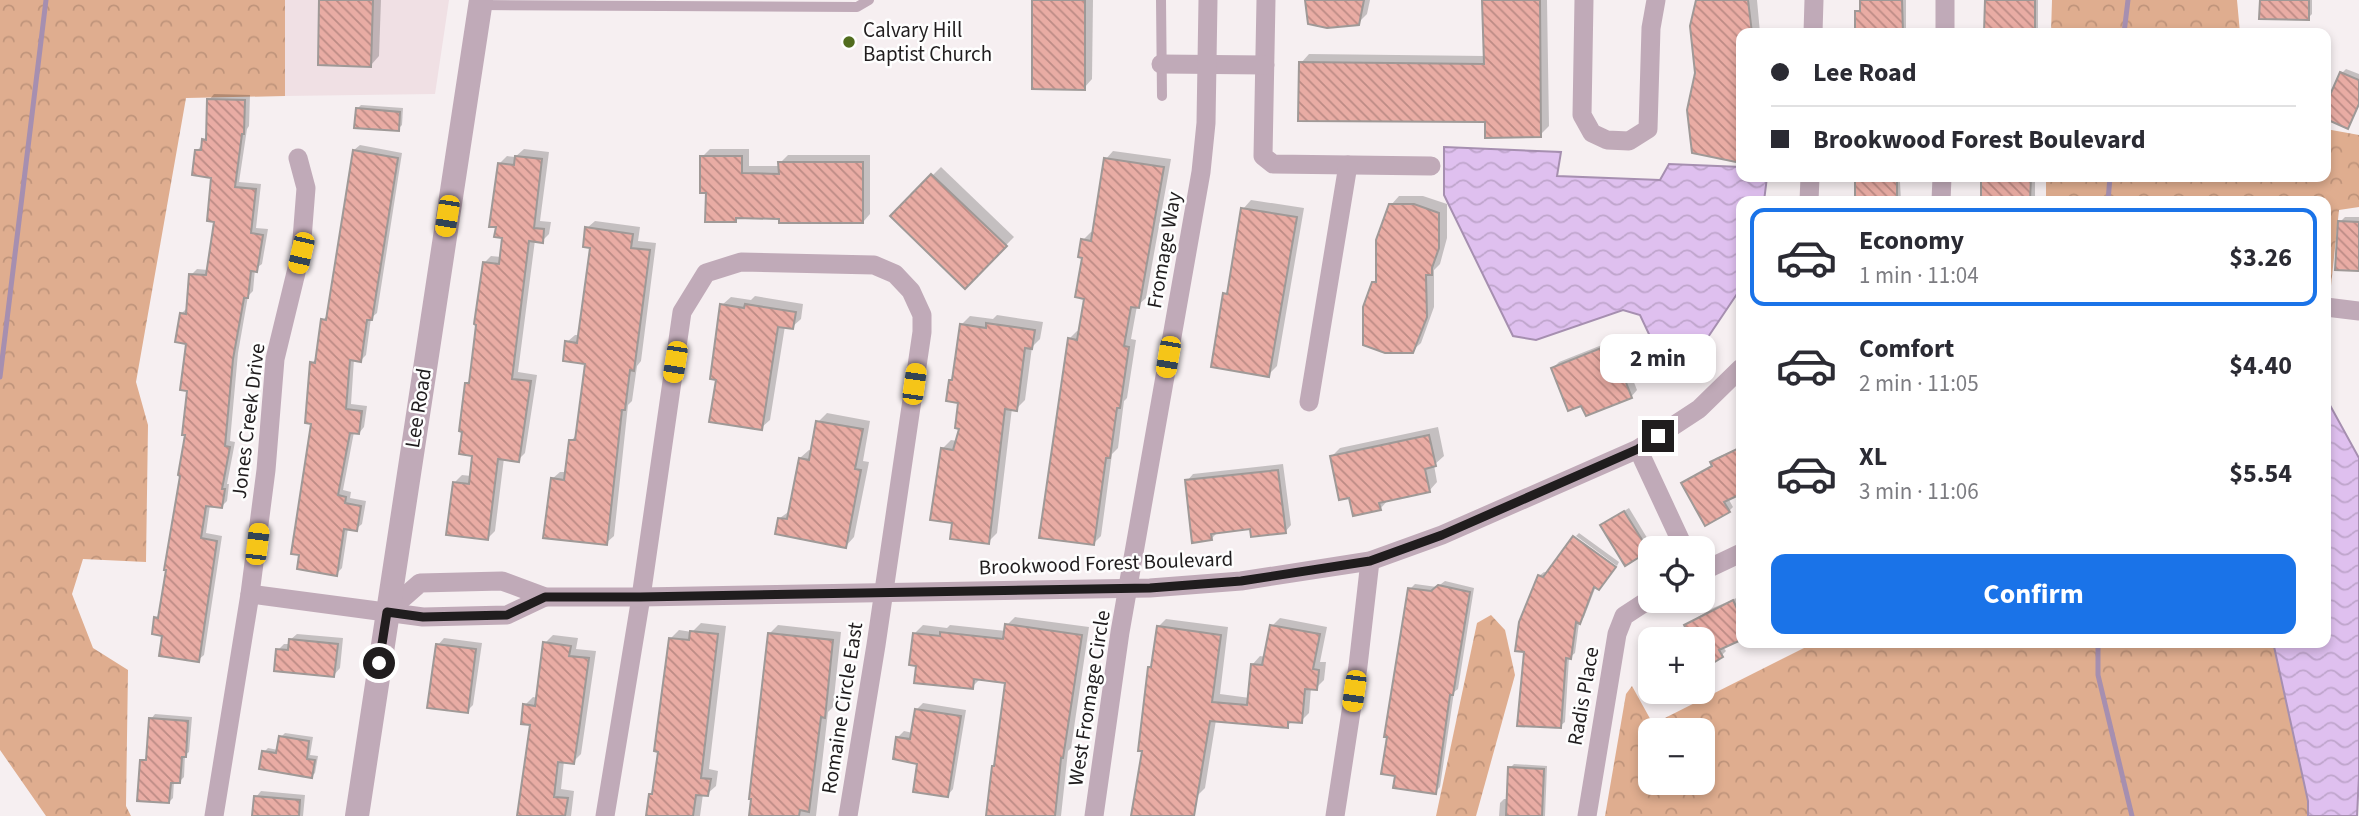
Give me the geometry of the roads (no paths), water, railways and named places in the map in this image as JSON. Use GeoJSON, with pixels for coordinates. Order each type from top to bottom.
{"type":"FeatureCollection","features":[{"type":"Feature","properties":{"kind":"street","name":"Fromage Way"},"geometry":{"type":"LineString","coordinates":[[1129,588],[1201,172],[1206,123],[1208,0]]}},
{"type":"Feature","properties":{"kind":"street"},"geometry":{"type":"LineString","coordinates":[[1266,0],[1263,156],[1273,164],[1431,166]]}},
{"type":"Feature","properties":{"kind":"street"},"geometry":{"type":"LineString","coordinates":[[1584,0],[1582,115],[1591,133],[1607,140],[1629,141],[1648,130],[1651,28],[1656,0]]}},
{"type":"Feature","properties":{"kind":"street"},"geometry":{"type":"LineString","coordinates":[[1813,28],[1814,0]]}},
{"type":"Feature","properties":{"kind":"street"},"geometry":{"type":"LineString","coordinates":[[1945,0],[1945,28]]}},
{"type":"Feature","properties":{"kind":"street","name":"Lee Road"},"geometry":{"type":"LineString","coordinates":[[357,816],[480,2]]}},
{"type":"Feature","properties":{"kind":"street"},"geometry":{"type":"LineString","coordinates":[[1161,64],[1265,65]]}},
{"type":"Feature","properties":{"kind":"street","name":"Jones Creek Drive"},"geometry":{"type":"LineString","coordinates":[[214,816],[250,594],[266,470],[275,359],[301,253],[306,188],[298,158]]}},
{"type":"Feature","properties":{"kind":"street"},"geometry":{"type":"LineString","coordinates":[[1309,402],[1348,165]]}},
{"type":"Feature","properties":{"kind":"street","name":"Romaine Circle East"},"geometry":{"type":"LineString","coordinates":[[640,597],[682,312],[706,272],[741,262],[874,265],[895,274],[911,291],[922,315],[922,332],[848,816]]}},
{"type":"Feature","properties":{"kind":"street"},"geometry":{"type":"LineString","coordinates":[[2331,308],[2359,311]]}},
{"type":"Feature","properties":{"kind":"street","name":"Brookwood Forest Boulevard"},"geometry":{"type":"LineString","coordinates":[[387,612],[420,583],[502,581],[545,597],[1129,588],[1241,581],[1370,561],[1442,535],[1638,449],[1699,409],[1736,373]]}},
{"type":"Feature","properties":{"kind":"street"},"geometry":{"type":"LineString","coordinates":[[1638,449],[1678,536]]}},
{"type":"Feature","properties":{"kind":"street"},"geometry":{"type":"LineString","coordinates":[[1715,565],[1736,555]]}},
{"type":"Feature","properties":{"kind":"street"},"geometry":{"type":"LineString","coordinates":[[1335,816],[1358,666],[1370,561]]}},
{"type":"Feature","properties":{"kind":"street","name":"West Fromage Circle"},"geometry":{"type":"LineString","coordinates":[[1094,816],[1120,632],[1129,588]]}},
{"type":"Feature","properties":{"kind":"street","name":"Brookwood Forest Boulevard"},"geometry":{"type":"LineString","coordinates":[[250,594],[423,617],[507,615],[545,597]]}},
{"type":"Feature","properties":{"kind":"street"},"geometry":{"type":"LineString","coordinates":[[605,816],[640,597]]}},
{"type":"Feature","properties":{"kind":"street","name":"Radis Place"},"geometry":{"type":"LineString","coordinates":[[1587,816],[1617,634],[1624,616],[1638,607]]}},
{"type":"Feature","properties":{"kind":"lane"},"geometry":{"type":"LineString","coordinates":[[480,2],[857,7],[869,0]]}},
{"type":"Feature","properties":{"kind":"lane"},"geometry":{"type":"LineString","coordinates":[[1160,0],[1162,96]]}},
{"type":"Feature","properties":{"kind":"water"},"geometry":{"type":"Polygon","coordinates":[[[1444,147],[1561,152],[1557,176],[1660,180],[1669,164],[1736,167],[1736,182],[1766,182],[1765,196],[1736,196],[1736,295],[1700,349],[1676,360],[1656,349],[1640,315],[1623,310],[1536,340],[1513,336],[1444,195],[1444,147]]]}},
{"type":"Feature","properties":{"kind":"water"},"geometry":{"type":"Polygon","coordinates":[[[2331,407],[2359,458],[2357,816],[2308,816],[2308,801],[2274,648],[2331,648],[2331,407]]]}},
{"type":"Feature","properties":{"kind":"waterway"},"geometry":{"type":"LineString","coordinates":[[0,377],[46,0]]}},
{"type":"Feature","properties":{"kind":"waterway"},"geometry":{"type":"LineString","coordinates":[[2125,28],[2128,0]]}},
{"type":"Feature","properties":{"kind":"waterway"},"geometry":{"type":"LineString","coordinates":[[2108,196],[2110,182]]}},
{"type":"Feature","properties":{"kind":"waterway"},"geometry":{"type":"LineString","coordinates":[[2098,648],[2098,675],[2132,816]]}},
{"type":"Feature","properties":{"kind":"place","name":"Calvary Hill Baptist Church"},"geometry":{"type":"Point","coordinates":[849,42]}}]}
